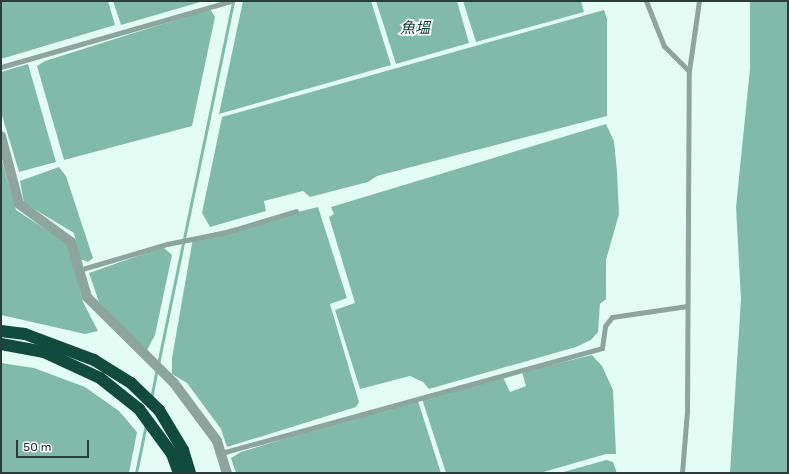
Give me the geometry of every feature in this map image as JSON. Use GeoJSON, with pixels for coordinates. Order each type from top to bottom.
{"type":"FeatureCollection","features":[{"type":"Feature","properties":{"kind":"highway"},"geometry":{"type":"LineString","coordinates":[[1,331],[25,334],[94,360],[131,383],[151,402],[183,450],[190,473]]}},
{"type":"Feature","properties":{"kind":"highway"},"geometry":{"type":"LineString","coordinates":[[1,344],[44,352],[100,378],[139,409],[172,454],[179,473]]}},
{"type":"Feature","properties":{"kind":"street"},"geometry":{"type":"LineString","coordinates":[[1,136],[19,204],[71,242],[87,298],[174,383],[217,441],[227,473]]}},
{"type":"Feature","properties":{"kind":"lane"},"geometry":{"type":"LineString","coordinates":[[1,67],[231,1]]}},
{"type":"Feature","properties":{"kind":"lane"},"geometry":{"type":"LineString","coordinates":[[646,1],[664,46],[688,71]]}},
{"type":"Feature","properties":{"kind":"lane"},"geometry":{"type":"LineString","coordinates":[[682,473],[687,411],[688,71],[699,1]]}},
{"type":"Feature","properties":{"kind":"lane"},"geometry":{"type":"LineString","coordinates":[[79,270],[167,244],[227,232],[296,211]]}},
{"type":"Feature","properties":{"kind":"lane"},"geometry":{"type":"LineString","coordinates":[[221,453],[602,348],[605,326],[612,317],[687,306]]}},
{"type":"Feature","properties":{"kind":"water"},"geometry":{"type":"Polygon","coordinates":[[[1,1],[108,1],[115,25],[1,59],[1,1]]]}},
{"type":"Feature","properties":{"kind":"water"},"geometry":{"type":"Polygon","coordinates":[[[113,1],[204,1],[121,25],[113,1]]]}},
{"type":"Feature","properties":{"kind":"water"},"geometry":{"type":"Polygon","coordinates":[[[243,1],[371,1],[391,65],[219,114],[243,1]]]}},
{"type":"Feature","properties":{"kind":"water","name":"魚塭"},"geometry":{"type":"Polygon","coordinates":[[[376,1],[457,1],[469,43],[396,64],[376,1]]]}},
{"type":"Feature","properties":{"kind":"water"},"geometry":{"type":"Polygon","coordinates":[[[463,1],[581,1],[584,12],[476,42],[463,1]]]}},
{"type":"Feature","properties":{"kind":"water"},"geometry":{"type":"Polygon","coordinates":[[[750,1],[788,1],[788,473],[730,473],[741,299],[736,207],[750,69],[750,1]]]}},
{"type":"Feature","properties":{"kind":"water"},"geometry":{"type":"Polygon","coordinates":[[[210,9],[215,17],[192,126],[64,160],[37,66],[45,61],[210,9]]]}},
{"type":"Feature","properties":{"kind":"water"},"geometry":{"type":"Polygon","coordinates":[[[604,10],[607,19],[607,116],[377,176],[368,182],[310,197],[303,191],[264,201],[266,211],[210,227],[202,213],[222,117],[604,10]]]}},
{"type":"Feature","properties":{"kind":"water"},"geometry":{"type":"Polygon","coordinates":[[[28,64],[56,162],[19,172],[1,112],[1,72],[28,64]]]}},
{"type":"Feature","properties":{"kind":"water"},"geometry":{"type":"Polygon","coordinates":[[[606,124],[614,141],[619,214],[606,260],[606,299],[600,304],[598,332],[591,340],[576,347],[429,389],[423,382],[410,376],[360,389],[335,310],[355,303],[329,217],[334,214],[331,207],[606,124]]]}},
{"type":"Feature","properties":{"kind":"water"},"geometry":{"type":"Polygon","coordinates":[[[1,157],[16,210],[68,244],[83,302],[98,331],[85,334],[1,315],[1,157]]]}},
{"type":"Feature","properties":{"kind":"water"},"geometry":{"type":"Polygon","coordinates":[[[59,167],[66,176],[93,258],[88,262],[80,259],[74,233],[24,203],[20,181],[59,167]]]}},
{"type":"Feature","properties":{"kind":"water"},"geometry":{"type":"Polygon","coordinates":[[[318,207],[347,298],[330,304],[359,402],[356,407],[227,447],[221,429],[187,383],[172,374],[172,358],[193,238],[318,207]]]}},
{"type":"Feature","properties":{"kind":"water"},"geometry":{"type":"Polygon","coordinates":[[[163,247],[172,255],[155,335],[146,352],[99,302],[89,273],[163,247]]]}},
{"type":"Feature","properties":{"kind":"water"},"geometry":{"type":"Polygon","coordinates":[[[592,355],[602,366],[613,390],[616,454],[606,454],[540,473],[446,473],[422,399],[503,377],[510,392],[526,386],[522,372],[592,355]]]}},
{"type":"Feature","properties":{"kind":"water"},"geometry":{"type":"Polygon","coordinates":[[[1,363],[34,368],[85,387],[119,411],[137,432],[129,473],[1,473],[1,363]]]}},
{"type":"Feature","properties":{"kind":"water"},"geometry":{"type":"Polygon","coordinates":[[[408,401],[418,401],[441,473],[236,473],[231,458],[241,452],[408,401]]]}},
{"type":"Feature","properties":{"kind":"water"},"geometry":{"type":"Polygon","coordinates":[[[606,460],[613,462],[617,473],[560,473],[606,460]]]}},
{"type":"Feature","properties":{"kind":"waterway"},"geometry":{"type":"LineString","coordinates":[[158,364],[233,1]]}},
{"type":"Feature","properties":{"kind":"waterway"},"geometry":{"type":"LineString","coordinates":[[151,399],[157,369]]}},
{"type":"Feature","properties":{"kind":"waterway"},"geometry":{"type":"LineString","coordinates":[[136,473],[146,424]]}}]}
